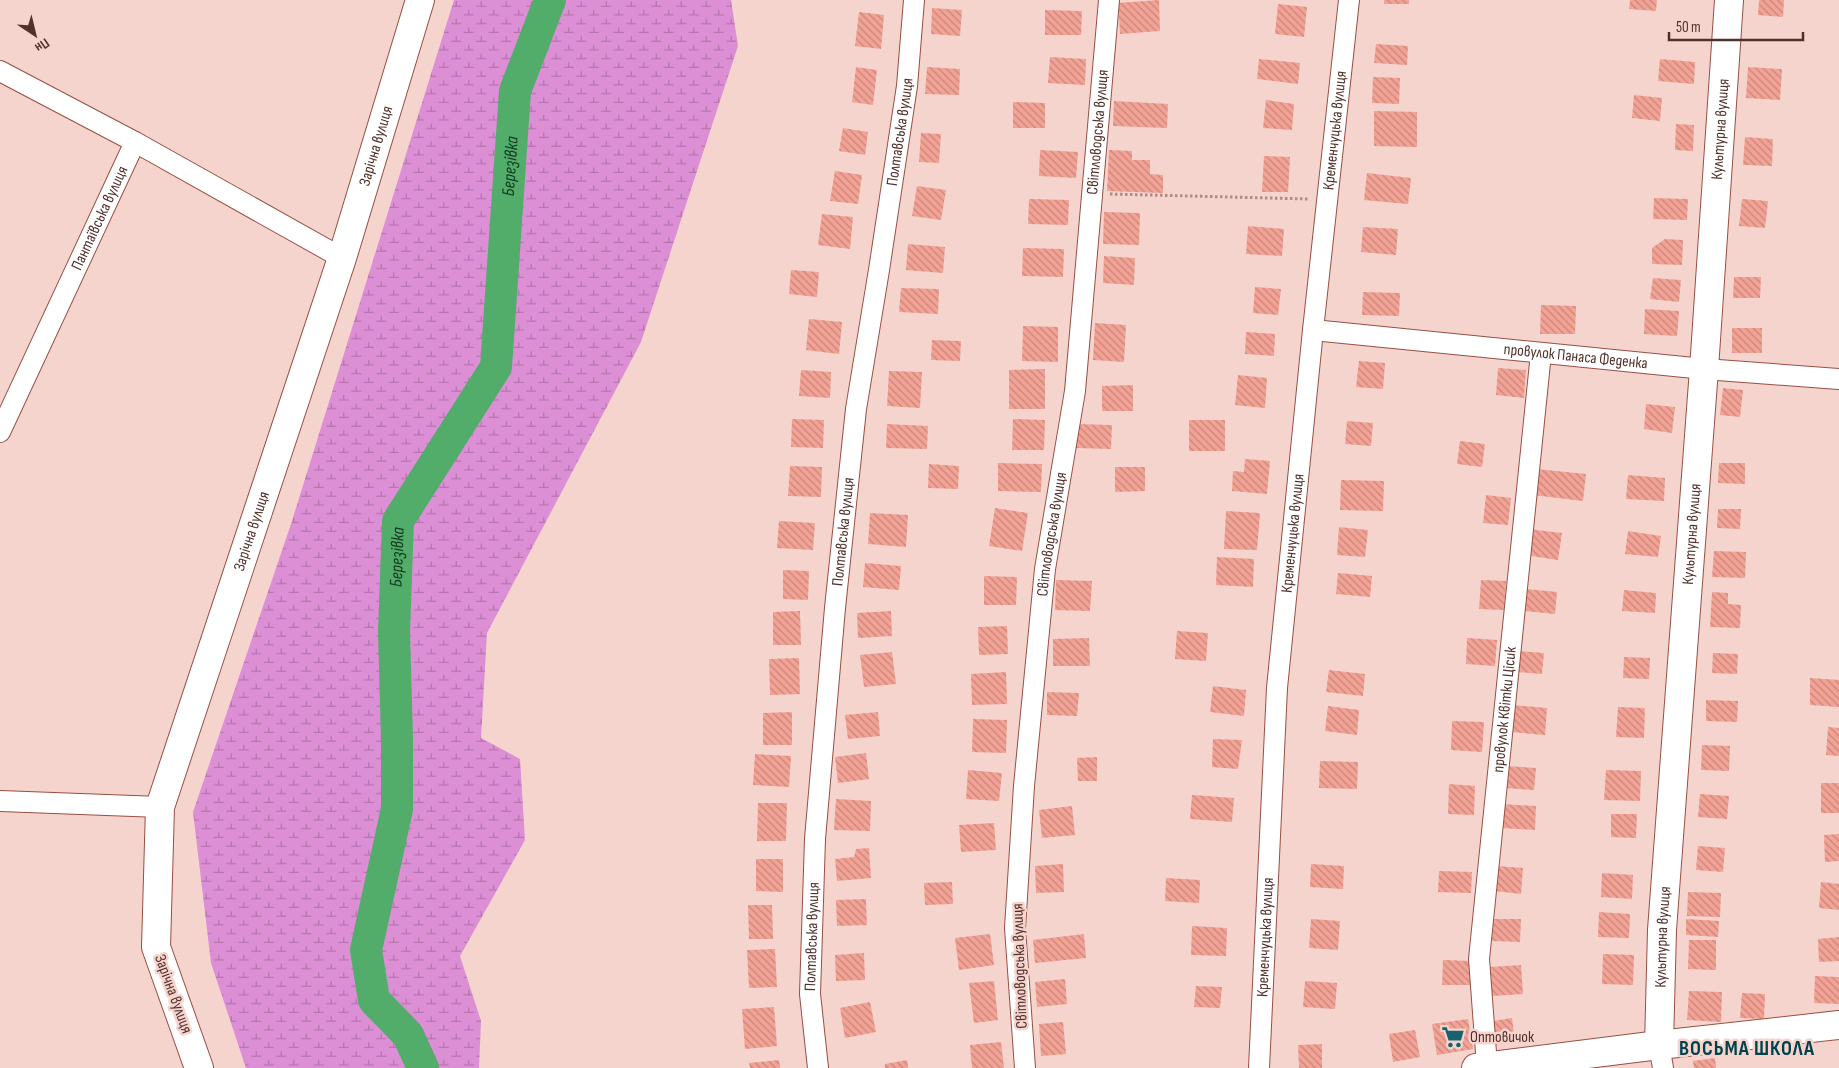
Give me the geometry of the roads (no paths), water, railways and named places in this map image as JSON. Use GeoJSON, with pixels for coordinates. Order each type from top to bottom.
{"type":"FeatureCollection","features":[{"type":"Feature","properties":{"kind":"street","name":"Зарічна вулиця"},"geometry":{"type":"LineString","coordinates":[[199,1068],[156,947],[160,807],[342,258],[420,0]]}},
{"type":"Feature","properties":{"kind":"street","name":"Полтавська вулиця"},"geometry":{"type":"LineString","coordinates":[[818,1068],[810,994],[815,849],[833,637],[856,409],[880,270],[905,95],[914,0]]}},
{"type":"Feature","properties":{"kind":"street","name":"Світловодська вулиця"},"geometry":{"type":"LineString","coordinates":[[1025,1068],[1015,928],[1024,796],[1044,569],[1075,390],[1109,0]]}},
{"type":"Feature","properties":{"kind":"street","name":"Кременчуцька вулиця"},"geometry":{"type":"LineString","coordinates":[[1259,1068],[1277,688],[1349,0]]}},
{"type":"Feature","properties":{"kind":"street","name":"Культурна вулиця"},"geometry":{"type":"LineString","coordinates":[[1661,1056],[1662,930],[1704,369],[1729,0]]}},
{"type":"Feature","properties":{"kind":"street"},"geometry":{"type":"LineString","coordinates":[[0,71],[134,142],[342,258]]}},
{"type":"Feature","properties":{"kind":"street","name":"Пантаївська вулиця"},"geometry":{"type":"LineString","coordinates":[[0,432],[134,142]]}},
{"type":"Feature","properties":{"kind":"street","name":"провулок Панаса Феденка"},"geometry":{"type":"LineString","coordinates":[[1313,330],[1704,369],[1839,379]]}},
{"type":"Feature","properties":{"kind":"street","name":"провулок Квітки Цісик"},"geometry":{"type":"LineString","coordinates":[[1482,1067],[1479,959],[1541,353]]}},
{"type":"Feature","properties":{"kind":"street"},"geometry":{"type":"LineString","coordinates":[[0,801],[160,807]]}},
{"type":"Feature","properties":{"kind":"street"},"geometry":{"type":"LineString","coordinates":[[1482,1067],[1661,1056],[1839,1025]]}},
{"type":"Feature","properties":{"kind":"waterway","name":"Березівка"},"geometry":{"type":"LineString","coordinates":[[423,1068],[408,1035],[374,1000],[366,950],[397,809],[394,632],[398,521],[496,367],[515,91],[550,0]]}},
{"type":"Feature","properties":{"kind":"place","name":"Оптовичок"},"geometry":{"type":"Point","coordinates":[1453,1037]}},
{"type":"Feature","properties":{"kind":"district","name":"ВОСЬМА ШКОЛА"},"geometry":{"type":"Point","coordinates":[1747,1048]}}]}
